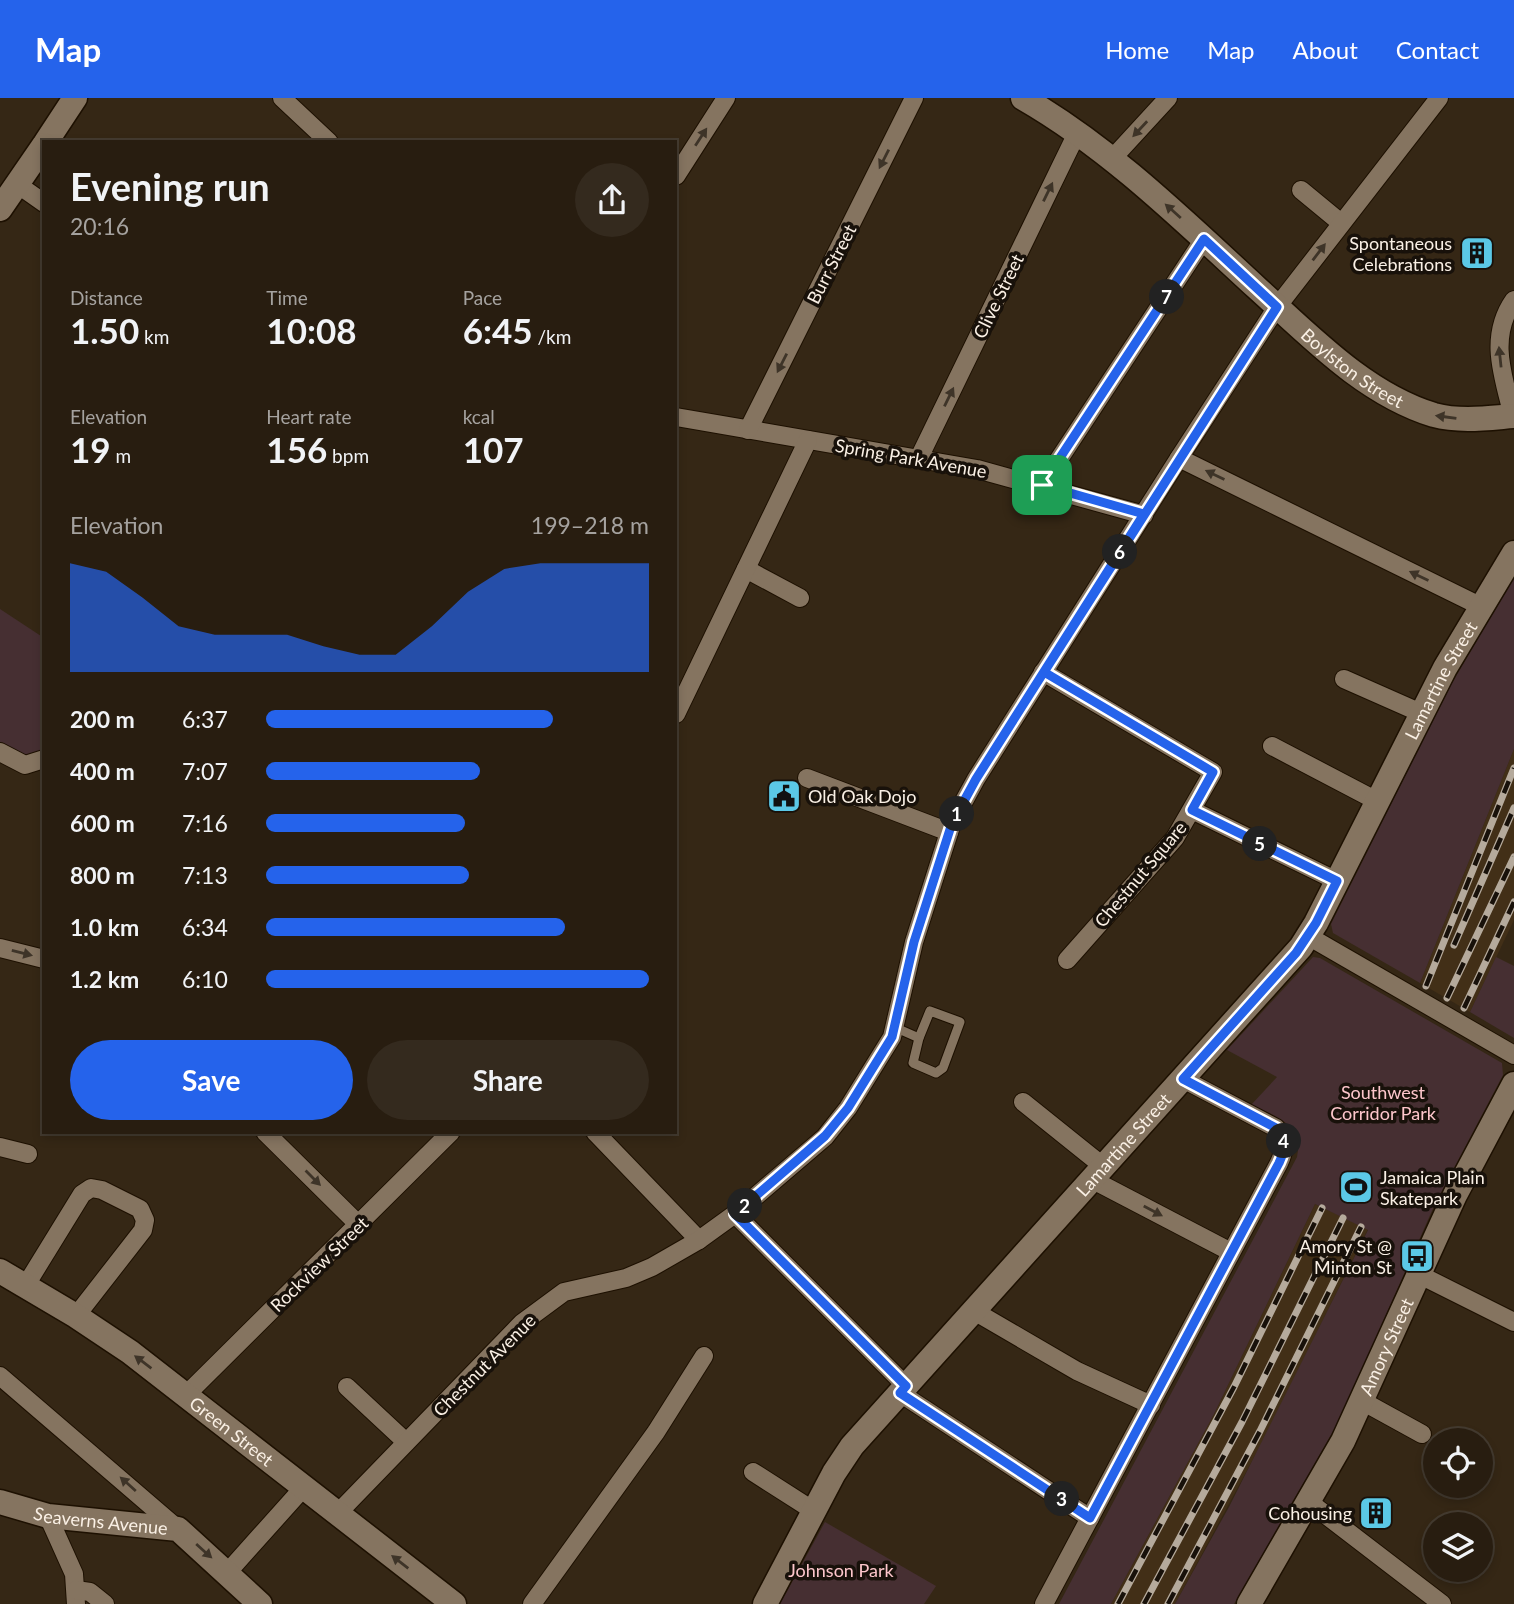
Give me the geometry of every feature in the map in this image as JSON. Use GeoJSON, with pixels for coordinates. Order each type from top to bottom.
{"type":"FeatureCollection","features":[{"type":"Feature","properties":{"kind":"street"},"geometry":{"type":"LineString","coordinates":[[48,140],[75,98]]}},
{"type":"Feature","properties":{"kind":"street"},"geometry":{"type":"LineString","coordinates":[[282,98],[326,140]]}},
{"type":"Feature","properties":{"kind":"street"},"geometry":{"type":"LineString","coordinates":[[677,174],[726,98]]}},
{"type":"Feature","properties":{"kind":"street","name":"Burr Street"},"geometry":{"type":"LineString","coordinates":[[748,430],[914,98]]}},
{"type":"Feature","properties":{"kind":"street","name":"Boylston Street"},"geometry":{"type":"LineString","coordinates":[[1023,98],[1048,112],[1111,160],[1352,371],[1405,402],[1442,417],[1466,419],[1514,416]]}},
{"type":"Feature","properties":{"kind":"street"},"geometry":{"type":"LineString","coordinates":[[1111,160],[1168,98]]}},
{"type":"Feature","properties":{"kind":"street","name":"Chestnut Avenue"},"geometry":{"type":"LineString","coordinates":[[338,1513],[484,1366],[522,1323],[565,1292],[652,1268],[699,1240],[735,1214],[825,1136],[848,1108],[886,1050],[914,942],[949,832],[976,779],[1277,307],[1439,98]]}},
{"type":"Feature","properties":{"kind":"street","name":"Clive Street"},"geometry":{"type":"LineString","coordinates":[[919,458],[1077,133]]}},
{"type":"Feature","properties":{"kind":"street"},"geometry":{"type":"LineString","coordinates":[[0,209],[42,149]]}},
{"type":"Feature","properties":{"kind":"street"},"geometry":{"type":"LineString","coordinates":[[17,184],[42,201]]}},
{"type":"Feature","properties":{"kind":"street"},"geometry":{"type":"LineString","coordinates":[[1301,190],[1341,223]]}},
{"type":"Feature","properties":{"kind":"street"},"geometry":{"type":"LineString","coordinates":[[1042,485],[1204,239]]}},
{"type":"Feature","properties":{"kind":"street"},"geometry":{"type":"LineString","coordinates":[[1514,300],[1503,321],[1499,350],[1514,416]]}},
{"type":"Feature","properties":{"kind":"street","name":"Spring Park Avenue"},"geometry":{"type":"LineString","coordinates":[[677,416],[919,458],[1042,485],[1144,514]]}},
{"type":"Feature","properties":{"kind":"street"},"geometry":{"type":"LineString","coordinates":[[677,712],[808,440]]}},
{"type":"Feature","properties":{"kind":"street"},"geometry":{"type":"LineString","coordinates":[[1179,458],[1480,606]]}},
{"type":"Feature","properties":{"kind":"street","name":"Lamartine Street"},"geometry":{"type":"LineString","coordinates":[[765,1604],[846,1455],[1292,960],[1337,881],[1421,713],[1480,606],[1514,553]]}},
{"type":"Feature","properties":{"kind":"street"},"geometry":{"type":"LineString","coordinates":[[746,569],[800,598]]}},
{"type":"Feature","properties":{"kind":"street","name":"Chestnut Square"},"geometry":{"type":"LineString","coordinates":[[1044,672],[1213,772],[1175,838],[1067,960]]}},
{"type":"Feature","properties":{"kind":"street"},"geometry":{"type":"LineString","coordinates":[[1344,679],[1421,713]]}},
{"type":"Feature","properties":{"kind":"street"},"geometry":{"type":"LineString","coordinates":[[1272,746],[1377,801]]}},
{"type":"Feature","properties":{"kind":"street"},"geometry":{"type":"LineString","coordinates":[[0,752],[25,765],[42,759]]}},
{"type":"Feature","properties":{"kind":"street"},"geometry":{"type":"LineString","coordinates":[[807,778],[949,832]]}},
{"type":"Feature","properties":{"kind":"street"},"geometry":{"type":"LineString","coordinates":[[1192,810],[1337,881]]}},
{"type":"Feature","properties":{"kind":"street"},"geometry":{"type":"LineString","coordinates":[[1308,936],[1514,1055]]}},
{"type":"Feature","properties":{"kind":"street"},"geometry":{"type":"LineString","coordinates":[[0,948],[42,958]]}},
{"type":"Feature","properties":{"kind":"street"},"geometry":{"type":"LineString","coordinates":[[1044,1604],[1279,1163],[1284,1149],[1284,1139],[1272,1125],[1183,1079]]}},
{"type":"Feature","properties":{"kind":"street","name":"Amory Street"},"geometry":{"type":"LineString","coordinates":[[1249,1604],[1309,1502],[1362,1401],[1455,1195],[1514,1084]]}},
{"type":"Feature","properties":{"kind":"street"},"geometry":{"type":"LineString","coordinates":[[1023,1102],[1098,1173],[1231,1252]]}},
{"type":"Feature","properties":{"kind":"street"},"geometry":{"type":"LineString","coordinates":[[267,1134],[359,1225]]}},
{"type":"Feature","properties":{"kind":"street","name":"Rockview Street"},"geometry":{"type":"LineString","coordinates":[[187,1395],[449,1134]]}},
{"type":"Feature","properties":{"kind":"street"},"geometry":{"type":"LineString","coordinates":[[597,1134],[699,1240]]}},
{"type":"Feature","properties":{"kind":"street"},"geometry":{"type":"LineString","coordinates":[[0,1147],[28,1154]]}},
{"type":"Feature","properties":{"kind":"street"},"geometry":{"type":"LineString","coordinates":[[26,1286],[87,1190],[102,1190],[140,1209],[145,1216],[143,1230],[76,1316]]}},
{"type":"Feature","properties":{"kind":"street"},"geometry":{"type":"LineString","coordinates":[[735,1214],[903,1389],[1090,1518]]}},
{"type":"Feature","properties":{"kind":"street","name":"Green Street"},"geometry":{"type":"LineString","coordinates":[[0,1271],[130,1352],[454,1604]]}},
{"type":"Feature","properties":{"kind":"street"},"geometry":{"type":"LineString","coordinates":[[1418,1275],[1514,1322]]}},
{"type":"Feature","properties":{"kind":"street"},"geometry":{"type":"LineString","coordinates":[[974,1311],[1077,1371],[1151,1405]]}},
{"type":"Feature","properties":{"kind":"street"},"geometry":{"type":"LineString","coordinates":[[532,1604],[656,1432],[704,1356]]}},
{"type":"Feature","properties":{"kind":"street"},"geometry":{"type":"LineString","coordinates":[[0,1376],[178,1529]]}},
{"type":"Feature","properties":{"kind":"street"},"geometry":{"type":"LineString","coordinates":[[347,1387],[406,1442]]}},
{"type":"Feature","properties":{"kind":"street"},"geometry":{"type":"LineString","coordinates":[[1362,1401],[1422,1434]]}},
{"type":"Feature","properties":{"kind":"street"},"geometry":{"type":"LineString","coordinates":[[753,1472],[814,1511]]}},
{"type":"Feature","properties":{"kind":"street"},"geometry":{"type":"LineString","coordinates":[[227,1573],[304,1487]]}},
{"type":"Feature","properties":{"kind":"street","name":"Seaverns Avenue"},"geometry":{"type":"LineString","coordinates":[[0,1502],[48,1516],[178,1529],[260,1604]]}},
{"type":"Feature","properties":{"kind":"street"},"geometry":{"type":"LineString","coordinates":[[1309,1502],[1442,1604]]}},
{"type":"Feature","properties":{"kind":"street"},"geometry":{"type":"LineString","coordinates":[[48,1516],[71,1565],[76,1597],[90,1592],[105,1604]]}},
{"type":"Feature","properties":{"kind":"lane"},"geometry":{"type":"LineString","coordinates":[[930,1011],[960,1022],[940,1072],[936,1073],[912,1063],[919,1038],[930,1011]]}},
{"type":"Feature","properties":{"kind":"lane"},"geometry":{"type":"LineString","coordinates":[[894,1027],[919,1038]]}},
{"type":"Feature","properties":{"kind":"shaded area"},"geometry":{"type":"Polygon","coordinates":[[[1514,749],[1514,920],[1470,1012],[1420,983],[1514,749]]]}},
{"type":"Feature","properties":{"kind":"shaded area"},"geometry":{"type":"Polygon","coordinates":[[[1315,1204],[1368,1229],[1265,1437],[1175,1604],[1111,1604],[1214,1414],[1315,1204]]]}},
{"type":"Feature","properties":{"kind":"green space"},"geometry":{"type":"Polygon","coordinates":[[[1514,578],[1514,749],[1420,983],[1333,933],[1331,924],[1452,683],[1514,578]]]}},
{"type":"Feature","properties":{"kind":"green space"},"geometry":{"type":"Polygon","coordinates":[[[0,609],[42,637],[42,756],[29,761],[0,746],[0,609]]]}},
{"type":"Feature","properties":{"kind":"green space","name":"Southwest Corridor Park"},"geometry":{"type":"Polygon","coordinates":[[[1313,957],[1320,958],[1502,1063],[1503,1075],[1435,1204],[1339,1421],[1234,1604],[1175,1604],[1229,1507],[1368,1230],[1315,1204],[1214,1414],[1111,1604],[1059,1604],[1297,1157],[1298,1146],[1292,1129],[1278,1118],[1251,1105],[1277,1077],[1227,1050],[1313,957]]]}},
{"type":"Feature","properties":{"kind":"green space"},"geometry":{"type":"Polygon","coordinates":[[[1496,957],[1514,966],[1514,1038],[1470,1012],[1496,957]]]}},
{"type":"Feature","properties":{"kind":"green space","name":"Johnson Park"},"geometry":{"type":"Polygon","coordinates":[[[825,1522],[936,1586],[924,1604],[780,1604],[825,1522]]]}},
{"type":"Feature","properties":{"kind":"railway"},"geometry":{"type":"LineString","coordinates":[[1426,986],[1514,768]]}},
{"type":"Feature","properties":{"kind":"railway"},"geometry":{"type":"LineString","coordinates":[[1454,945],[1514,808]]}},
{"type":"Feature","properties":{"kind":"railway"},"geometry":{"type":"LineString","coordinates":[[1447,998],[1514,857]]}},
{"type":"Feature","properties":{"kind":"railway"},"geometry":{"type":"LineString","coordinates":[[1464,1008],[1514,902]]}},
{"type":"Feature","properties":{"kind":"railway"},"geometry":{"type":"LineString","coordinates":[[1118,1604],[1234,1387],[1322,1208]]}},
{"type":"Feature","properties":{"kind":"railway"},"geometry":{"type":"LineString","coordinates":[[1144,1604],[1242,1422],[1343,1218]]}},
{"type":"Feature","properties":{"kind":"railway"},"geometry":{"type":"LineString","coordinates":[[1168,1604],[1260,1431],[1361,1227]]}},
{"type":"Feature","properties":{"kind":"place","name":"Spontaneous Celebrations"},"geometry":{"type":"Point","coordinates":[1477,253]}},
{"type":"Feature","properties":{"kind":"place","name":"Old Oak Dojo"},"geometry":{"type":"Point","coordinates":[784,796]}},
{"type":"Feature","properties":{"kind":"place","name":"Jamaica Plain Skatepark"},"geometry":{"type":"Point","coordinates":[1356,1187]}},
{"type":"Feature","properties":{"kind":"place","name":"Amory St @ Minton St"},"geometry":{"type":"Point","coordinates":[1417,1256]}},
{"type":"Feature","properties":{"kind":"place","name":"Cohousing"},"geometry":{"type":"Point","coordinates":[1376,1513]}},
{"type":"Feature","properties":{"kind":"route"},"geometry":{"type":"LineString","coordinates":[[1042,485],[1144,514],[1044,672],[990,759],[976,779],[952,823],[914,942],[892,1037],[886,1050],[848,1108],[825,1136],[735,1214],[906,1386],[900,1393],[1090,1518],[1284,1149],[1284,1139],[1276,1128],[1183,1079],[1292,960],[1316,923],[1337,881],[1192,810],[1213,772],[1044,672],[1277,307],[1204,239],[1042,485]]}}]}
